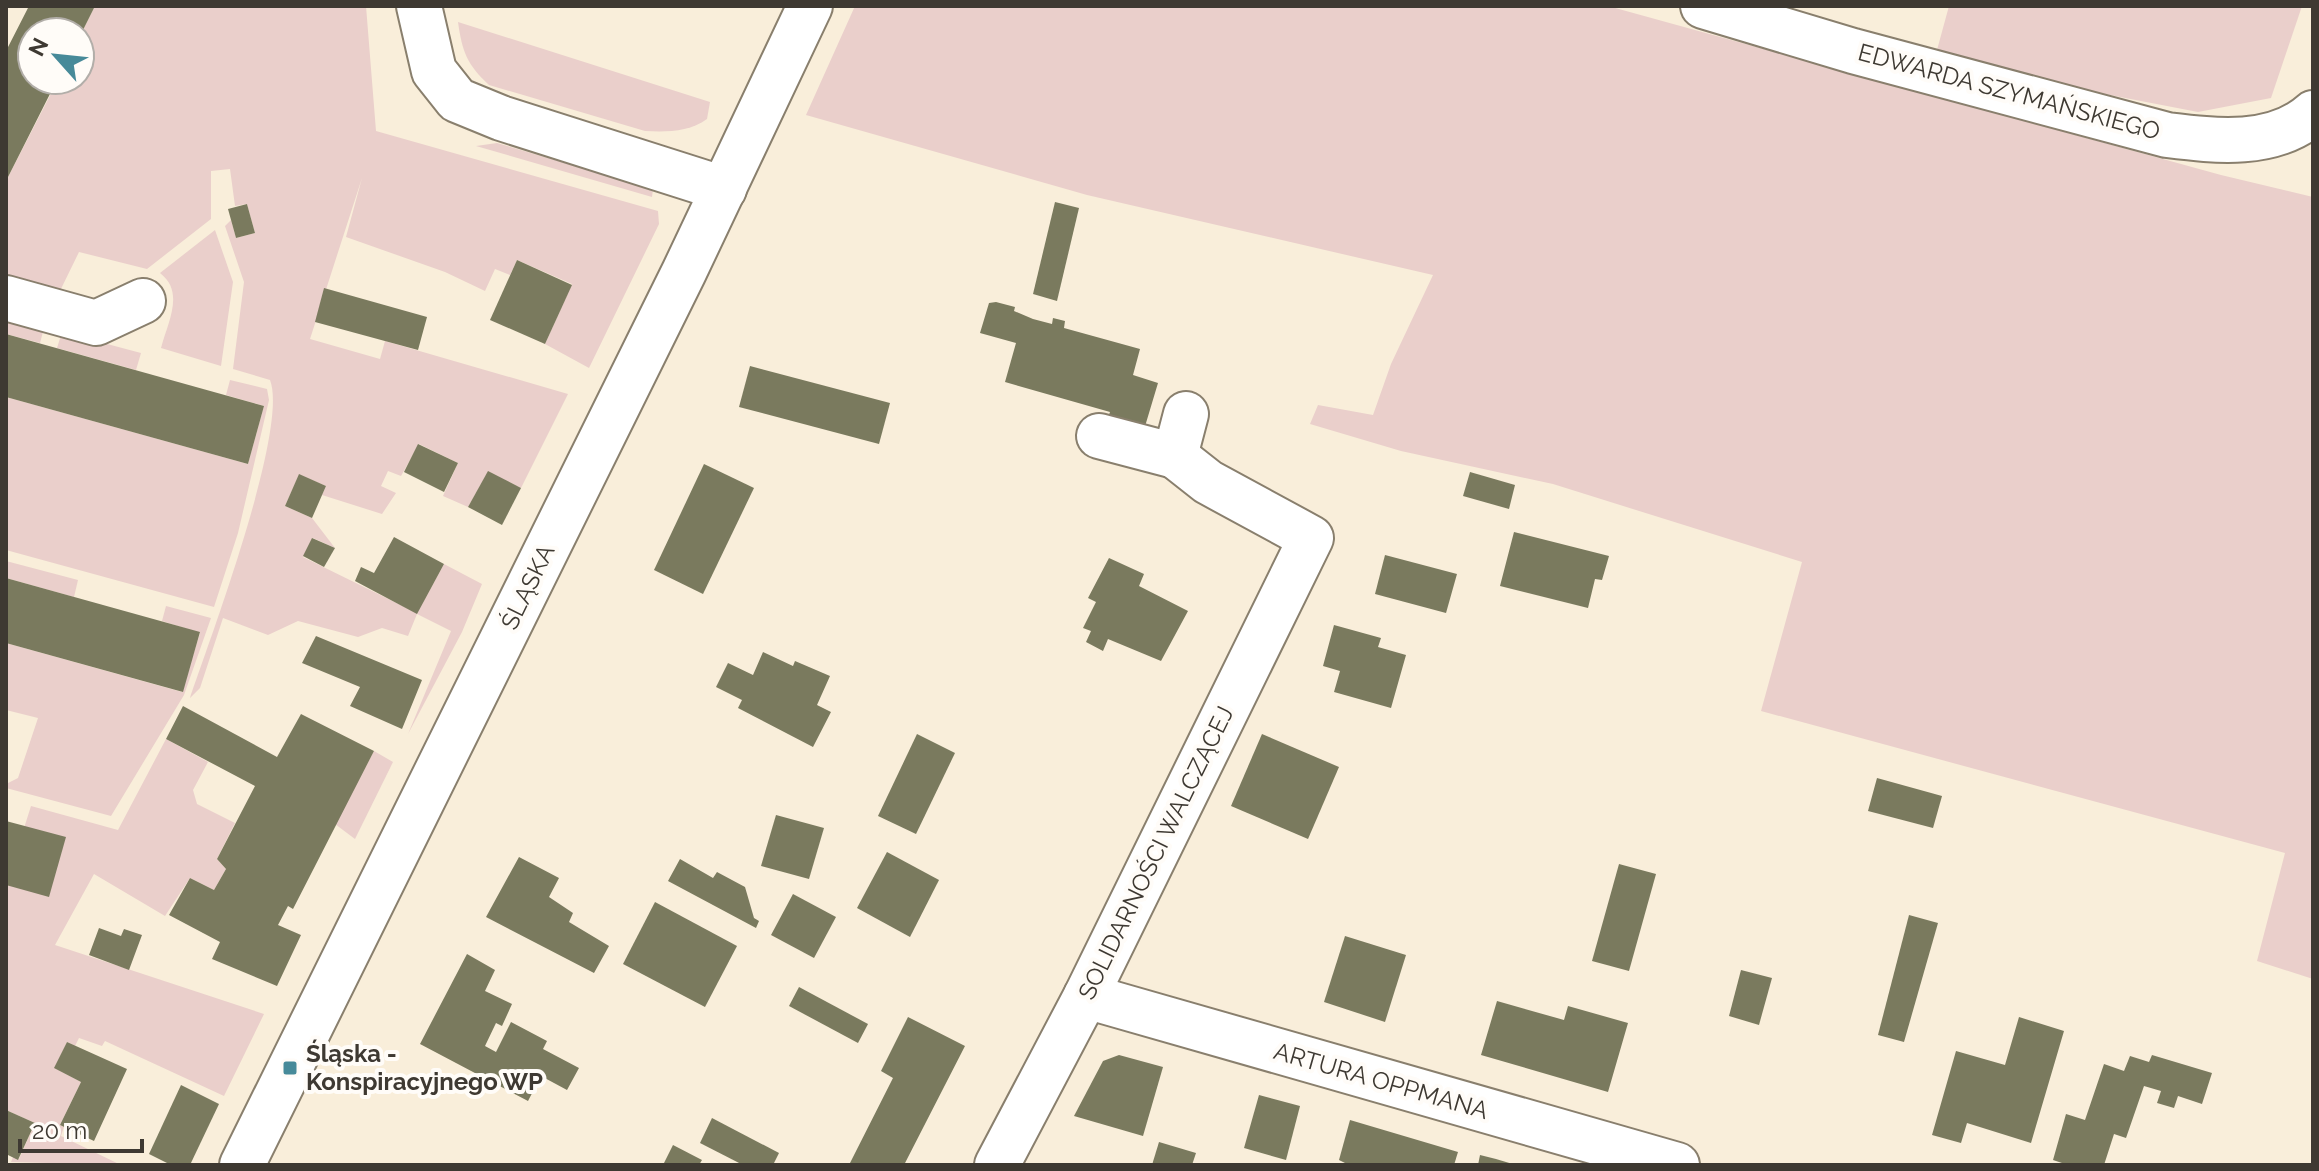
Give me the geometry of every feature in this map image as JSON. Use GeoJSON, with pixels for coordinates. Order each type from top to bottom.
{"type":"FeatureCollection","features":[{"type":"Feature","properties":{"kind":"street"},"geometry":{"type":"LineString","coordinates":[[419,6],[434,71],[457,100],[501,118],[724,189]]}},
{"type":"Feature","properties":{"kind":"street","name":"ŚLĄSKA"},"geometry":{"type":"LineString","coordinates":[[242,1165],[724,189],[810,6]]}},
{"type":"Feature","properties":{"kind":"street","name":"EDWARDA SZYMAŃSKIEGO"},"geometry":{"type":"LineString","coordinates":[[1703,6],[1853,51],[2167,135],[2218,141],[2269,136],[2300,125],[2313,113]]}},
{"type":"Feature","properties":{"kind":"street"},"geometry":{"type":"LineString","coordinates":[[6,298],[96,323],[143,301]]}},
{"type":"Feature","properties":{"kind":"street"},"geometry":{"type":"LineString","coordinates":[[1099,436],[1175,456],[1186,414]]}},
{"type":"Feature","properties":{"kind":"street","name":"SOLIDARNOŚCI WALCZĄCEJ"},"geometry":{"type":"LineString","coordinates":[[997,1165],[1086,996],[1311,538],[1208,482],[1175,456]]}},
{"type":"Feature","properties":{"kind":"street","name":"ARTURA OPPMANA"},"geometry":{"type":"LineString","coordinates":[[1086,996],[1677,1165]]}},
{"type":"Feature","properties":{"kind":"shaded area"},"geometry":{"type":"Polygon","coordinates":[[[95,6],[366,6],[376,131],[658,211],[659,224],[589,368],[545,344],[572,284],[517,260],[510,275],[495,269],[485,291],[445,272],[346,237],[362,178],[310,339],[380,359],[385,341],[568,394],[521,488],[488,472],[468,507],[443,496],[458,463],[419,444],[401,476],[388,471],[381,486],[396,493],[382,514],[322,495],[326,486],[299,475],[285,506],[312,518],[335,548],[313,538],[303,557],[417,613],[444,564],[482,584],[462,632],[408,734],[451,631],[417,614],[408,636],[382,628],[358,637],[298,621],[268,635],[223,618],[200,688],[190,698],[245,535],[268,442],[273,405],[270,380],[233,369],[244,282],[225,226],[231,220],[236,238],[255,233],[247,204],[235,206],[230,169],[211,171],[211,219],[147,269],[79,252],[59,293],[6,284],[6,181],[50,96],[96,96],[96,16],[90,16],[95,6]]]}},
{"type":"Feature","properties":{"kind":"shaded area"},"geometry":{"type":"Polygon","coordinates":[[[855,6],[1608,6],[2221,175],[2313,197],[2313,979],[2257,961],[2285,853],[1761,711],[1802,562],[1553,484],[1401,451],[1310,424],[1318,405],[1373,415],[1391,364],[1433,275],[1087,195],[806,115],[855,6]]]}},
{"type":"Feature","properties":{"kind":"shaded area"},"geometry":{"type":"Polygon","coordinates":[[[1949,6],[2302,6],[2271,98],[2198,112],[1934,61],[1949,6]]]}},
{"type":"Feature","properties":{"kind":"shaded area"},"geometry":{"type":"Polygon","coordinates":[[[458,22],[710,102],[707,119],[685,129],[645,131],[489,85],[467,57],[458,22]]]}},
{"type":"Feature","properties":{"kind":"shaded area"},"geometry":{"type":"Polygon","coordinates":[[[497,143],[653,189],[652,197],[476,146],[497,143]]]}},
{"type":"Feature","properties":{"kind":"shaded area"},"geometry":{"type":"Polygon","coordinates":[[[215,230],[233,282],[221,366],[161,348],[173,298],[168,281],[160,273],[215,230]]]}},
{"type":"Feature","properties":{"kind":"shaded area"},"geometry":{"type":"Polygon","coordinates":[[[6,317],[44,328],[40,343],[6,334],[6,317]]]}},
{"type":"Feature","properties":{"kind":"shaded area"},"geometry":{"type":"Polygon","coordinates":[[[62,332],[141,353],[136,370],[57,348],[62,332]]]}},
{"type":"Feature","properties":{"kind":"shaded area"},"geometry":{"type":"Polygon","coordinates":[[[230,380],[267,389],[269,400],[238,533],[214,607],[6,550],[6,397],[248,464],[264,406],[226,395],[230,380]]]}},
{"type":"Feature","properties":{"kind":"shaded area"},"geometry":{"type":"Polygon","coordinates":[[[6,561],[78,580],[74,597],[6,578],[6,561]]]}},
{"type":"Feature","properties":{"kind":"shaded area"},"geometry":{"type":"Polygon","coordinates":[[[166,606],[211,618],[184,695],[111,816],[6,788],[6,784],[18,778],[38,718],[6,710],[6,643],[182,692],[200,633],[162,621],[166,606]]]}},
{"type":"Feature","properties":{"kind":"shaded area"},"geometry":{"type":"Polygon","coordinates":[[[166,739],[208,762],[193,790],[197,804],[235,823],[217,859],[226,869],[214,890],[190,878],[165,916],[94,874],[55,945],[264,1014],[224,1096],[105,1041],[102,1046],[79,1038],[75,1046],[67,1042],[55,1068],[81,1082],[60,1125],[64,1127],[61,1136],[121,1165],[11,1162],[13,1157],[19,1159],[35,1123],[6,1110],[6,885],[31,806],[118,830],[166,739]]]}},
{"type":"Feature","properties":{"kind":"shaded area"},"geometry":{"type":"Polygon","coordinates":[[[374,751],[393,762],[355,839],[335,824],[374,751]]]}},
{"type":"Feature","properties":{"kind":"building"},"geometry":{"type":"Polygon","coordinates":[[[29,6],[95,6],[90,16],[24,16],[29,6]]]}},
{"type":"Feature","properties":{"kind":"building"},"geometry":{"type":"Polygon","coordinates":[[[16,31],[16,96],[49,96],[6,181],[6,51],[16,31]]]}},
{"type":"Feature","properties":{"kind":"building"},"geometry":{"type":"Polygon","coordinates":[[[1055,202],[1079,208],[1057,301],[1033,294],[1055,202]]]}},
{"type":"Feature","properties":{"kind":"building"},"geometry":{"type":"Polygon","coordinates":[[[247,204],[255,233],[236,238],[228,209],[247,204]]]}},
{"type":"Feature","properties":{"kind":"building"},"geometry":{"type":"Polygon","coordinates":[[[517,260],[572,285],[545,344],[490,320],[517,260]]]}},
{"type":"Feature","properties":{"kind":"building"},"geometry":{"type":"Polygon","coordinates":[[[324,288],[427,317],[418,350],[315,322],[324,288]]]}},
{"type":"Feature","properties":{"kind":"building"},"geometry":{"type":"Polygon","coordinates":[[[989,303],[1015,307],[1014,311],[1033,319],[1052,324],[1053,318],[1065,321],[1064,328],[1140,349],[1133,375],[1158,383],[1143,433],[1106,423],[1110,412],[1005,382],[1016,343],[980,333],[989,303]]]}},
{"type":"Feature","properties":{"kind":"building"},"geometry":{"type":"Polygon","coordinates":[[[6,334],[264,406],[248,464],[6,397],[6,334]]]}},
{"type":"Feature","properties":{"kind":"building"},"geometry":{"type":"Polygon","coordinates":[[[750,366],[890,403],[879,444],[739,407],[750,366]]]}},
{"type":"Feature","properties":{"kind":"building"},"geometry":{"type":"Polygon","coordinates":[[[418,444],[458,463],[444,492],[404,472],[418,444]]]}},
{"type":"Feature","properties":{"kind":"building"},"geometry":{"type":"Polygon","coordinates":[[[704,464],[754,488],[703,594],[654,570],[704,464]]]}},
{"type":"Feature","properties":{"kind":"building"},"geometry":{"type":"Polygon","coordinates":[[[488,471],[521,488],[502,525],[468,507],[488,471]]]}},
{"type":"Feature","properties":{"kind":"building"},"geometry":{"type":"Polygon","coordinates":[[[1470,472],[1515,485],[1509,509],[1463,496],[1470,472]]]}},
{"type":"Feature","properties":{"kind":"building"},"geometry":{"type":"Polygon","coordinates":[[[299,474],[326,486],[312,518],[285,506],[299,474]]]}},
{"type":"Feature","properties":{"kind":"building"},"geometry":{"type":"Polygon","coordinates":[[[1514,532],[1609,556],[1602,580],[1595,579],[1588,608],[1500,586],[1514,532]]]}},
{"type":"Feature","properties":{"kind":"building"},"geometry":{"type":"Polygon","coordinates":[[[394,537],[444,564],[417,614],[355,581],[361,567],[374,573],[394,537]]]}},
{"type":"Feature","properties":{"kind":"building"},"geometry":{"type":"Polygon","coordinates":[[[312,538],[335,548],[324,567],[303,556],[312,538]]]}},
{"type":"Feature","properties":{"kind":"building"},"geometry":{"type":"Polygon","coordinates":[[[1385,555],[1457,574],[1446,613],[1375,594],[1385,555]]]}},
{"type":"Feature","properties":{"kind":"building"},"geometry":{"type":"Polygon","coordinates":[[[1109,558],[1144,574],[1139,586],[1188,611],[1161,661],[1108,639],[1103,651],[1086,642],[1091,631],[1083,628],[1096,602],[1088,598],[1109,558]]]}},
{"type":"Feature","properties":{"kind":"building"},"geometry":{"type":"Polygon","coordinates":[[[6,578],[200,632],[183,692],[6,643],[6,578]]]}},
{"type":"Feature","properties":{"kind":"building"},"geometry":{"type":"Polygon","coordinates":[[[1334,625],[1381,638],[1378,647],[1406,655],[1391,708],[1334,692],[1340,671],[1323,666],[1334,625]]]}},
{"type":"Feature","properties":{"kind":"building"},"geometry":{"type":"Polygon","coordinates":[[[316,636],[422,680],[402,729],[350,706],[360,687],[302,663],[316,636]]]}},
{"type":"Feature","properties":{"kind":"building"},"geometry":{"type":"Polygon","coordinates":[[[763,652],[793,666],[795,661],[830,676],[817,705],[831,712],[813,747],[738,708],[742,700],[716,687],[728,663],[753,675],[763,652]]]}},
{"type":"Feature","properties":{"kind":"building"},"geometry":{"type":"Polygon","coordinates":[[[183,706],[277,757],[301,714],[374,751],[293,909],[288,906],[278,925],[301,935],[277,986],[212,959],[220,942],[169,915],[190,878],[214,890],[226,869],[217,859],[255,786],[166,739],[183,706]]]}},
{"type":"Feature","properties":{"kind":"building"},"geometry":{"type":"Polygon","coordinates":[[[917,734],[955,753],[916,834],[878,816],[917,734]]]}},
{"type":"Feature","properties":{"kind":"building"},"geometry":{"type":"Polygon","coordinates":[[[1262,734],[1339,767],[1308,839],[1231,806],[1262,734]]]}},
{"type":"Feature","properties":{"kind":"building"},"geometry":{"type":"Polygon","coordinates":[[[1877,778],[1942,796],[1933,828],[1868,811],[1877,778]]]}},
{"type":"Feature","properties":{"kind":"building"},"geometry":{"type":"Polygon","coordinates":[[[776,815],[824,828],[809,879],[761,866],[776,815]]]}},
{"type":"Feature","properties":{"kind":"building"},"geometry":{"type":"Polygon","coordinates":[[[6,821],[66,837],[49,897],[6,885],[6,821]]]}},
{"type":"Feature","properties":{"kind":"building"},"geometry":{"type":"Polygon","coordinates":[[[887,852],[939,880],[910,937],[857,908],[887,852]]]}},
{"type":"Feature","properties":{"kind":"building"},"geometry":{"type":"Polygon","coordinates":[[[519,857],[559,878],[549,897],[573,913],[569,922],[609,946],[594,973],[486,917],[519,857]]]}},
{"type":"Feature","properties":{"kind":"building"},"geometry":{"type":"Polygon","coordinates":[[[680,859],[713,878],[717,872],[745,887],[754,918],[759,921],[756,928],[668,881],[680,859]]]}},
{"type":"Feature","properties":{"kind":"building"},"geometry":{"type":"Polygon","coordinates":[[[1619,864],[1656,874],[1629,971],[1592,961],[1619,864]]]}},
{"type":"Feature","properties":{"kind":"building"},"geometry":{"type":"Polygon","coordinates":[[[793,894],[836,917],[814,958],[771,935],[793,894]]]}},
{"type":"Feature","properties":{"kind":"building"},"geometry":{"type":"Polygon","coordinates":[[[655,902],[737,946],[705,1007],[623,964],[655,902]]]}},
{"type":"Feature","properties":{"kind":"building"},"geometry":{"type":"Polygon","coordinates":[[[1909,915],[1938,923],[1904,1042],[1878,1035],[1909,915]]]}},
{"type":"Feature","properties":{"kind":"building"},"geometry":{"type":"Polygon","coordinates":[[[99,928],[121,936],[124,929],[142,935],[129,970],[89,955],[99,928]]]}},
{"type":"Feature","properties":{"kind":"building"},"geometry":{"type":"Polygon","coordinates":[[[1345,936],[1406,955],[1385,1022],[1324,1002],[1345,936]]]}},
{"type":"Feature","properties":{"kind":"building"},"geometry":{"type":"Polygon","coordinates":[[[467,954],[495,970],[485,991],[512,1004],[502,1026],[496,1023],[485,1046],[496,1052],[511,1022],[547,1041],[543,1049],[579,1068],[567,1090],[541,1076],[528,1101],[420,1044],[467,954]]]}},
{"type":"Feature","properties":{"kind":"building"},"geometry":{"type":"Polygon","coordinates":[[[1741,970],[1772,978],[1759,1025],[1729,1016],[1741,970]]]}},
{"type":"Feature","properties":{"kind":"building"},"geometry":{"type":"Polygon","coordinates":[[[799,987],[868,1024],[858,1043],[789,1006],[799,987]]]}},
{"type":"Feature","properties":{"kind":"building"},"geometry":{"type":"Polygon","coordinates":[[[1497,1001],[1564,1020],[1568,1006],[1628,1023],[1608,1092],[1481,1055],[1497,1001]]]}},
{"type":"Feature","properties":{"kind":"building"},"geometry":{"type":"Polygon","coordinates":[[[908,1017],[965,1046],[904,1165],[855,1165],[850,1163],[893,1078],[881,1071],[908,1017]]]}},
{"type":"Feature","properties":{"kind":"building"},"geometry":{"type":"Polygon","coordinates":[[[2019,1017],[2064,1031],[2031,1143],[1967,1123],[1961,1143],[1932,1135],[1956,1051],[2005,1065],[2019,1017]]]}},
{"type":"Feature","properties":{"kind":"building"},"geometry":{"type":"Polygon","coordinates":[[[67,1042],[127,1069],[94,1141],[60,1125],[81,1082],[54,1068],[67,1042]]]}},
{"type":"Feature","properties":{"kind":"building"},"geometry":{"type":"Polygon","coordinates":[[[1119,1055],[1163,1067],[1143,1136],[1074,1116],[1103,1061],[1119,1055]]]}},
{"type":"Feature","properties":{"kind":"building"},"geometry":{"type":"Polygon","coordinates":[[[2152,1055],[2212,1073],[2202,1104],[2178,1096],[2174,1108],[2157,1103],[2161,1091],[2144,1086],[2126,1138],[2114,1134],[2104,1165],[2068,1165],[2053,1160],[2066,1114],[2085,1120],[2104,1064],[2124,1071],[2130,1056],[2149,1062],[2152,1055]]]}},
{"type":"Feature","properties":{"kind":"building"},"geometry":{"type":"Polygon","coordinates":[[[181,1085],[219,1104],[190,1165],[171,1165],[149,1154],[181,1085]]]}},
{"type":"Feature","properties":{"kind":"building"},"geometry":{"type":"Polygon","coordinates":[[[1259,1095],[1300,1106],[1286,1160],[1244,1148],[1259,1095]]]}},
{"type":"Feature","properties":{"kind":"building"},"geometry":{"type":"Polygon","coordinates":[[[6,1110],[35,1123],[18,1160],[6,1154],[6,1110]]]}},
{"type":"Feature","properties":{"kind":"building"},"geometry":{"type":"Polygon","coordinates":[[[712,1118],[779,1153],[773,1165],[743,1165],[700,1143],[712,1118]]]}},
{"type":"Feature","properties":{"kind":"building"},"geometry":{"type":"Polygon","coordinates":[[[1350,1120],[1458,1152],[1454,1165],[1349,1165],[1339,1160],[1350,1120]]]}},
{"type":"Feature","properties":{"kind":"building"},"geometry":{"type":"Polygon","coordinates":[[[1159,1142],[1196,1153],[1192,1165],[1152,1165],[1159,1142]]]}},
{"type":"Feature","properties":{"kind":"building"},"geometry":{"type":"Polygon","coordinates":[[[673,1145],[702,1160],[699,1165],[663,1165],[673,1145]]]}},
{"type":"Feature","properties":{"kind":"building"},"geometry":{"type":"Polygon","coordinates":[[[1480,1155],[1496,1159],[1516,1165],[1478,1165],[1480,1155]]]}},
{"type":"Feature","properties":{"kind":"place","name":"Śląska - Konspiracyjnego WP"},"geometry":{"type":"Point","coordinates":[290,1068]}}]}
